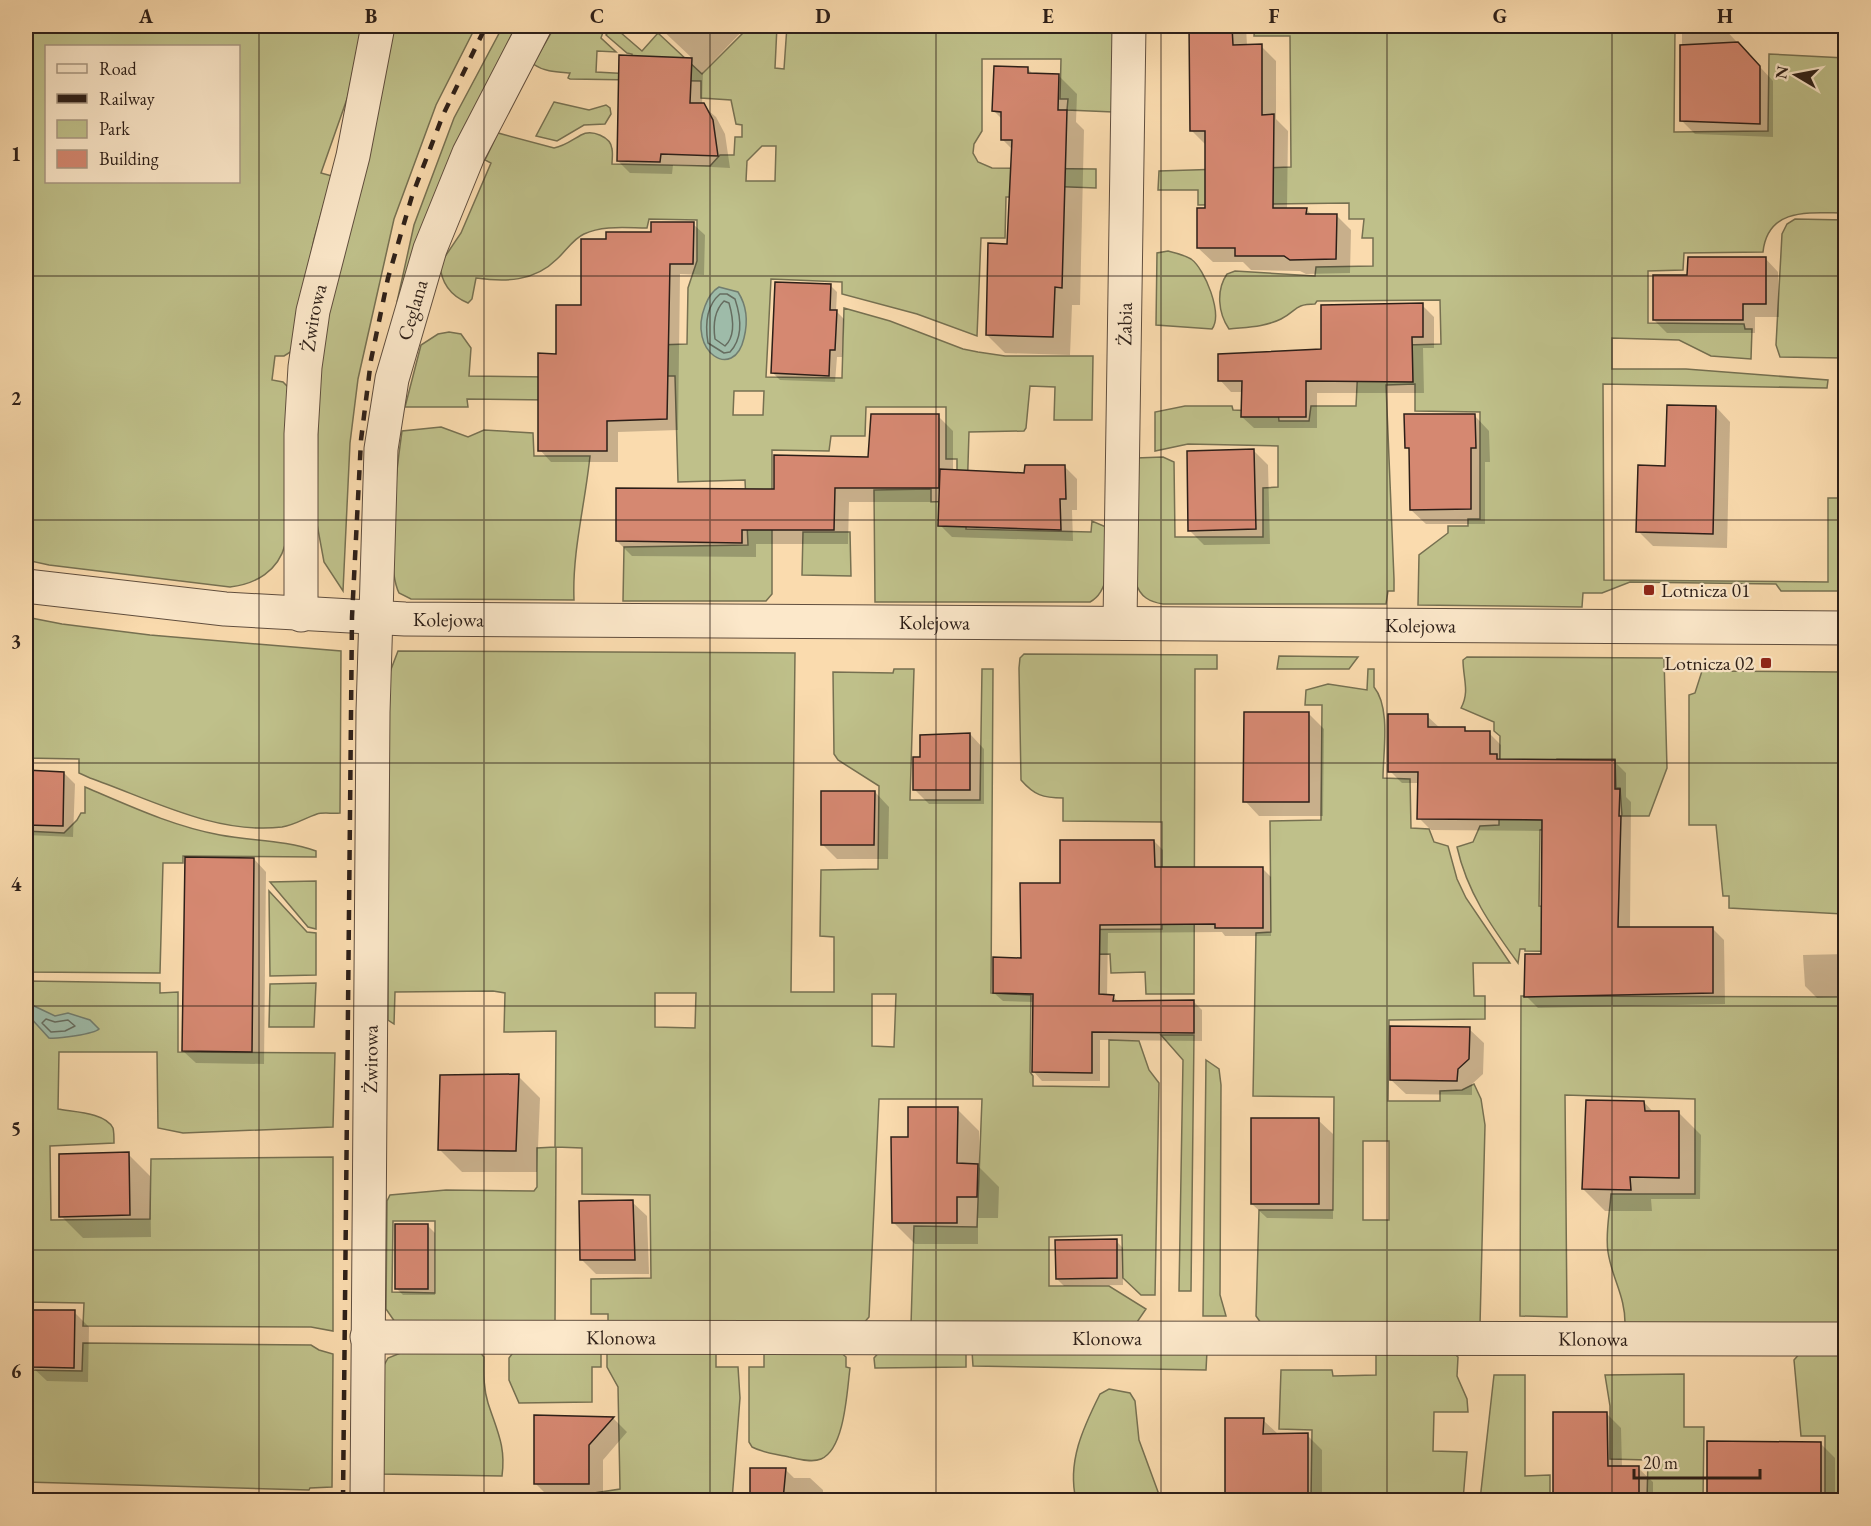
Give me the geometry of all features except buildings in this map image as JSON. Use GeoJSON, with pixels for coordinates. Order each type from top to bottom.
{"type":"FeatureCollection","features":[{"type":"Feature","properties":{"kind":"street","name":"Żwirowa"},"geometry":{"type":"LineString","coordinates":[[301,615],[301,434],[305,366],[313,311],[353,156],[378,26]]}},
{"type":"Feature","properties":{"kind":"street","name":"Ceglana"},"geometry":{"type":"LineString","coordinates":[[375,618],[381,449],[392,379],[430,249],[469,153],[534,26]]}},
{"type":"Feature","properties":{"kind":"street","name":"Żabia"},"geometry":{"type":"LineString","coordinates":[[1120,622],[1129,26]]}},
{"type":"Feature","properties":{"kind":"street","name":"Kolejowa"},"geometry":{"type":"LineString","coordinates":[[26,586],[191,606],[301,615],[375,618],[1845,628]]}},
{"type":"Feature","properties":{"kind":"street","name":"Żwirowa"},"geometry":{"type":"LineString","coordinates":[[367,1500],[375,618]]}},
{"type":"Feature","properties":{"kind":"street","name":"Klonowa"},"geometry":{"type":"LineString","coordinates":[[367,1337],[1845,1339]]}},
{"type":"Feature","properties":{"kind":"green space"},"geometry":{"type":"Polygon","coordinates":[[[26,26],[362,26],[348,96],[321,173],[332,176],[314,239],[292,351],[284,356],[275,356],[272,380],[283,382],[289,388],[285,545],[282,554],[265,575],[249,583],[230,587],[49,565],[26,560],[26,26]]]}},
{"type":"Feature","properties":{"kind":"green space"},"geometry":{"type":"Polygon","coordinates":[[[393,26],[476,26],[436,105],[394,219],[358,379],[350,443],[343,591],[324,562],[317,524],[318,386],[325,330],[393,26]]]}},
{"type":"Feature","properties":{"kind":"green space"},"geometry":{"type":"Polygon","coordinates":[[[503,26],[516,26],[465,128],[397,302],[414,225],[454,118],[503,26]]]}},
{"type":"Feature","properties":{"kind":"green space"},"geometry":{"type":"Polygon","coordinates":[[[555,26],[605,26],[601,38],[616,52],[597,51],[596,72],[632,74],[632,54],[627,53],[606,35],[613,26],[642,51],[658,33],[702,74],[750,26],[777,26],[775,68],[784,69],[787,26],[1113,26],[1113,112],[1067,110],[1068,99],[1060,99],[1061,59],[982,59],[982,131],[974,144],[973,153],[978,162],[992,168],[1096,169],[1096,188],[1044,186],[1043,197],[1006,197],[1005,238],[981,238],[977,336],[917,314],[842,294],[842,282],[771,279],[766,377],[842,378],[844,308],[890,321],[963,349],[978,352],[1005,356],[1093,356],[1092,420],[1054,420],[1055,387],[1030,386],[1024,431],[969,432],[966,529],[1091,532],[1092,521],[1106,527],[1106,579],[1098,596],[1090,602],[875,602],[874,490],[931,489],[931,502],[957,501],[957,459],[946,459],[946,407],[866,407],[865,436],[831,436],[829,451],[772,450],[772,594],[766,601],[623,601],[624,547],[748,545],[745,480],[678,482],[675,376],[657,376],[657,345],[687,344],[688,288],[697,261],[697,220],[649,219],[647,228],[591,231],[576,239],[557,259],[539,272],[519,279],[476,278],[472,299],[468,303],[448,288],[442,277],[440,264],[461,233],[491,163],[485,160],[498,133],[554,148],[585,133],[590,133],[600,135],[611,145],[612,164],[710,166],[720,155],[734,155],[735,137],[742,137],[742,125],[736,124],[731,100],[701,98],[701,81],[570,79],[568,78],[570,73],[546,70],[533,64],[555,26]],[[762,146],[747,161],[746,181],[775,181],[776,146],[762,146]],[[734,391],[733,415],[763,415],[764,391],[734,391]]]}},
{"type":"Feature","properties":{"kind":"green space"},"geometry":{"type":"Polygon","coordinates":[[[1255,26],[1642,26],[1643,28],[1675,29],[1674,132],[1768,131],[1769,54],[1845,58],[1845,213],[1806,213],[1782,219],[1773,226],[1763,252],[1684,253],[1683,270],[1648,271],[1648,323],[1744,324],[1745,329],[1752,329],[1751,359],[1711,356],[1679,340],[1612,338],[1612,369],[1686,369],[1828,380],[1827,388],[1603,384],[1604,580],[1828,582],[1828,498],[1845,498],[1844,591],[1781,591],[1776,584],[1630,582],[1602,593],[1583,593],[1582,607],[1418,605],[1419,555],[1448,533],[1448,526],[1468,526],[1468,519],[1480,519],[1480,412],[1415,411],[1415,384],[1386,385],[1394,591],[1388,591],[1386,604],[1163,604],[1154,602],[1143,595],[1136,583],[1136,458],[1163,457],[1174,462],[1175,537],[1263,537],[1263,488],[1278,487],[1278,446],[1188,444],[1155,451],[1155,412],[1185,406],[1232,406],[1233,410],[1278,412],[1279,421],[1309,421],[1311,406],[1356,406],[1358,366],[1406,345],[1441,344],[1440,300],[1317,301],[1315,304],[1299,307],[1269,324],[1229,329],[1225,323],[1220,294],[1227,274],[1235,271],[1315,276],[1316,267],[1373,266],[1373,238],[1362,238],[1364,219],[1349,219],[1349,203],[1198,205],[1198,190],[1158,190],[1159,171],[1291,167],[1290,36],[1254,36],[1255,26]]]}},
{"type":"Feature","properties":{"kind":"green space"},"geometry":{"type":"Polygon","coordinates":[[[554,102],[589,110],[606,105],[610,108],[611,114],[605,124],[584,125],[557,141],[536,136],[554,102]]]}},
{"type":"Feature","properties":{"kind":"green space"},"geometry":{"type":"Polygon","coordinates":[[[1795,219],[1845,220],[1844,358],[1780,357],[1776,345],[1782,234],[1787,224],[1795,219]]]}},
{"type":"Feature","properties":{"kind":"green space"},"geometry":{"type":"Polygon","coordinates":[[[1168,251],[1191,259],[1202,272],[1214,303],[1215,322],[1212,329],[1156,325],[1157,253],[1168,251]]]}},
{"type":"Feature","properties":{"kind":"green space"},"geometry":{"type":"Polygon","coordinates":[[[449,332],[461,334],[471,348],[469,376],[549,377],[551,400],[467,399],[468,407],[405,407],[421,345],[438,334],[449,332]]]}},
{"type":"Feature","properties":{"kind":"green space"},"geometry":{"type":"Polygon","coordinates":[[[441,427],[468,437],[484,430],[533,433],[534,456],[590,456],[577,546],[574,600],[411,599],[399,593],[392,560],[392,538],[402,431],[441,427]]]}},
{"type":"Feature","properties":{"kind":"green space"},"geometry":{"type":"Polygon","coordinates":[[[803,532],[850,532],[851,576],[802,575],[803,532]]]}},
{"type":"Feature","properties":{"kind":"green space"},"geometry":{"type":"Polygon","coordinates":[[[26,617],[150,635],[341,651],[340,813],[317,814],[282,827],[233,826],[208,821],[160,805],[90,778],[79,773],[79,759],[26,758],[26,617]]]}},
{"type":"Feature","properties":{"kind":"green space"},"geometry":{"type":"Polygon","coordinates":[[[398,651],[795,653],[791,992],[834,992],[834,937],[820,936],[821,870],[878,869],[879,786],[838,760],[834,754],[833,672],[893,673],[894,669],[914,669],[910,800],[980,800],[982,669],[993,669],[991,993],[1031,995],[1030,1072],[1033,1076],[1033,1086],[1109,1087],[1109,1040],[1139,1041],[1149,1070],[1159,1083],[1155,1295],[1141,1295],[1123,1278],[1122,1235],[1049,1237],[1049,1286],[1109,1286],[1146,1309],[1135,1325],[911,1325],[914,1226],[977,1227],[982,1099],[879,1099],[869,1317],[862,1325],[608,1325],[608,1314],[591,1314],[591,1279],[651,1278],[650,1195],[582,1194],[582,1148],[556,1147],[555,1325],[395,1322],[386,1309],[387,1201],[390,1195],[446,1190],[534,1191],[537,1187],[537,1148],[555,1147],[556,1031],[504,1032],[505,993],[493,991],[395,992],[394,1024],[388,1020],[390,672],[398,651]],[[655,993],[655,1027],[695,1028],[696,993],[655,993]],[[872,994],[872,1046],[894,1047],[896,994],[872,994]],[[393,1221],[392,1292],[435,1293],[435,1221],[393,1221]]]}},
{"type":"Feature","properties":{"kind":"green space"},"geometry":{"type":"Polygon","coordinates":[[[1024,654],[1217,655],[1217,669],[1195,669],[1194,994],[1146,994],[1145,972],[1111,973],[1110,954],[1022,955],[1022,930],[1162,929],[1162,822],[1063,821],[1063,798],[1039,795],[1021,780],[1019,668],[1020,658],[1024,654]]]}},
{"type":"Feature","properties":{"kind":"green space"},"geometry":{"type":"Polygon","coordinates":[[[1279,656],[1358,657],[1349,669],[1277,669],[1279,656]]]}},
{"type":"Feature","properties":{"kind":"green space"},"geometry":{"type":"Polygon","coordinates":[[[1467,657],[1664,658],[1667,768],[1649,816],[1622,816],[1620,788],[1616,788],[1615,759],[1557,759],[1557,788],[1551,828],[1540,830],[1539,906],[1588,907],[1589,952],[1520,949],[1518,963],[1489,922],[1467,879],[1457,847],[1473,842],[1480,826],[1499,825],[1500,736],[1494,731],[1494,722],[1461,708],[1466,691],[1463,660],[1467,657]]]}},
{"type":"Feature","properties":{"kind":"green space"},"geometry":{"type":"Polygon","coordinates":[[[1368,669],[1374,669],[1374,687],[1383,706],[1384,718],[1383,778],[1410,779],[1411,828],[1429,829],[1434,842],[1448,846],[1457,879],[1466,898],[1510,963],[1473,963],[1474,996],[1485,996],[1485,1019],[1389,1020],[1388,1101],[1440,1101],[1440,1091],[1462,1090],[1474,1084],[1481,1099],[1485,1125],[1480,1325],[1263,1326],[1256,1316],[1259,1210],[1333,1210],[1334,1097],[1253,1096],[1256,933],[1271,932],[1270,821],[1321,820],[1322,705],[1305,705],[1306,690],[1328,684],[1367,690],[1368,669]],[[1363,1141],[1363,1220],[1389,1220],[1389,1141],[1363,1141]]]}},
{"type":"Feature","properties":{"kind":"green space"},"geometry":{"type":"Polygon","coordinates":[[[1702,671],[1842,672],[1843,914],[1729,908],[1729,896],[1723,896],[1716,825],[1689,825],[1689,695],[1695,693],[1702,671]]]}},
{"type":"Feature","properties":{"kind":"green space"},"geometry":{"type":"Polygon","coordinates":[[[85,787],[151,815],[185,826],[220,835],[304,847],[316,851],[316,857],[183,856],[183,863],[163,863],[160,973],[26,972],[26,831],[64,833],[81,813],[85,813],[85,787]]]}},
{"type":"Feature","properties":{"kind":"green space"},"geometry":{"type":"Polygon","coordinates":[[[316,881],[316,929],[308,927],[270,882],[316,881]]]}},
{"type":"Feature","properties":{"kind":"green space"},"geometry":{"type":"Polygon","coordinates":[[[269,891],[307,932],[316,933],[316,975],[270,976],[269,891]]]}},
{"type":"Feature","properties":{"kind":"green space"},"geometry":{"type":"Polygon","coordinates":[[[26,981],[160,983],[160,993],[178,992],[178,1052],[335,1053],[333,1127],[183,1133],[158,1128],[157,1052],[59,1052],[58,1109],[103,1119],[113,1128],[114,1143],[50,1146],[51,1220],[150,1219],[151,1159],[333,1157],[333,1331],[311,1327],[83,1326],[84,1303],[26,1302],[26,981]]]}},
{"type":"Feature","properties":{"kind":"green space"},"geometry":{"type":"Polygon","coordinates":[[[316,983],[314,1027],[269,1027],[270,984],[316,983]]]}},
{"type":"Feature","properties":{"kind":"green space"},"geometry":{"type":"Polygon","coordinates":[[[1521,996],[1842,997],[1845,1327],[1625,1326],[1621,1297],[1607,1245],[1611,1194],[1695,1194],[1695,1099],[1565,1095],[1567,1317],[1520,1316],[1521,996]]]}},
{"type":"Feature","properties":{"kind":"green space"},"geometry":{"type":"Polygon","coordinates":[[[1161,1035],[1194,1035],[1191,1291],[1179,1291],[1183,1060],[1161,1035]]]}},
{"type":"Feature","properties":{"kind":"green space"},"geometry":{"type":"Polygon","coordinates":[[[1206,1060],[1219,1069],[1221,1085],[1220,1295],[1226,1316],[1203,1316],[1206,1060]]]}},
{"type":"Feature","properties":{"kind":"green space"},"geometry":{"type":"Polygon","coordinates":[[[83,1343],[311,1345],[333,1354],[332,1487],[310,1488],[309,1490],[26,1482],[26,1370],[82,1371],[83,1343]]]}},
{"type":"Feature","properties":{"kind":"green space"},"geometry":{"type":"Polygon","coordinates":[[[408,1350],[478,1350],[484,1357],[486,1397],[502,1447],[502,1476],[379,1474],[382,1369],[388,1358],[408,1350]]]}},
{"type":"Feature","properties":{"kind":"green space"},"geometry":{"type":"Polygon","coordinates":[[[515,1350],[601,1350],[601,1367],[592,1367],[592,1402],[519,1403],[509,1380],[509,1358],[515,1350]]]}},
{"type":"Feature","properties":{"kind":"green space"},"geometry":{"type":"Polygon","coordinates":[[[607,1350],[716,1350],[716,1367],[738,1367],[740,1398],[732,1500],[548,1500],[620,1489],[618,1387],[607,1367],[607,1350]]]}},
{"type":"Feature","properties":{"kind":"green space"},"geometry":{"type":"Polygon","coordinates":[[[764,1350],[839,1351],[846,1357],[846,1367],[850,1368],[840,1432],[829,1453],[821,1459],[805,1460],[765,1452],[752,1447],[749,1442],[749,1367],[764,1367],[764,1350]]]}},
{"type":"Feature","properties":{"kind":"green space"},"geometry":{"type":"Polygon","coordinates":[[[881,1350],[966,1351],[966,1367],[875,1368],[874,1358],[881,1350]]]}},
{"type":"Feature","properties":{"kind":"green space"},"geometry":{"type":"Polygon","coordinates":[[[972,1351],[1207,1351],[1206,1370],[973,1366],[972,1351]]]}},
{"type":"Feature","properties":{"kind":"green space"},"geometry":{"type":"Polygon","coordinates":[[[1376,1351],[1451,1351],[1458,1357],[1457,1376],[1467,1399],[1468,1412],[1434,1412],[1433,1451],[1467,1452],[1463,1500],[1311,1500],[1312,1430],[1279,1429],[1281,1370],[1332,1370],[1333,1376],[1376,1375],[1376,1351]]]}},
{"type":"Feature","properties":{"kind":"green space"},"geometry":{"type":"Polygon","coordinates":[[[1801,1352],[1845,1353],[1844,1500],[1763,1500],[1825,1499],[1825,1436],[1801,1436],[1794,1360],[1801,1352]]]}},
{"type":"Feature","properties":{"kind":"green space"},"geometry":{"type":"Polygon","coordinates":[[[1684,1374],[1684,1427],[1704,1427],[1703,1500],[1647,1500],[1648,1460],[1610,1459],[1610,1406],[1605,1375],[1684,1374]]]}},
{"type":"Feature","properties":{"kind":"green space"},"geometry":{"type":"Polygon","coordinates":[[[1494,1375],[1525,1375],[1525,1476],[1550,1475],[1550,1500],[1480,1500],[1494,1375]]]}},
{"type":"Feature","properties":{"kind":"green space"},"geometry":{"type":"Polygon","coordinates":[[[1109,1389],[1130,1393],[1135,1401],[1139,1440],[1161,1500],[1076,1500],[1074,1472],[1078,1446],[1100,1394],[1109,1389]]]}},
{"type":"Feature","properties":{"kind":"water"},"geometry":{"type":"Polygon","coordinates":[[[719,287],[738,292],[745,308],[746,320],[744,338],[739,351],[731,358],[723,359],[714,356],[707,348],[702,337],[701,322],[707,300],[719,287]]]}},
{"type":"Feature","properties":{"kind":"water"},"geometry":{"type":"Polygon","coordinates":[[[34,1006],[55,1016],[68,1013],[90,1020],[99,1029],[76,1036],[49,1038],[28,1015],[28,1008],[34,1006]]]}},
{"type":"Feature","properties":{"kind":"railway"},"geometry":{"type":"LineString","coordinates":[[343,1500],[352,617],[361,440],[371,360],[388,278],[412,196],[443,115],[486,26]]}},
{"type":"Feature","properties":{"kind":"place","name":"Lotnicza 01"},"geometry":{"type":"Point","coordinates":[1649,590]}},
{"type":"Feature","properties":{"kind":"place","name":"Lotnicza 02"},"geometry":{"type":"Point","coordinates":[1766,663]}}]}
